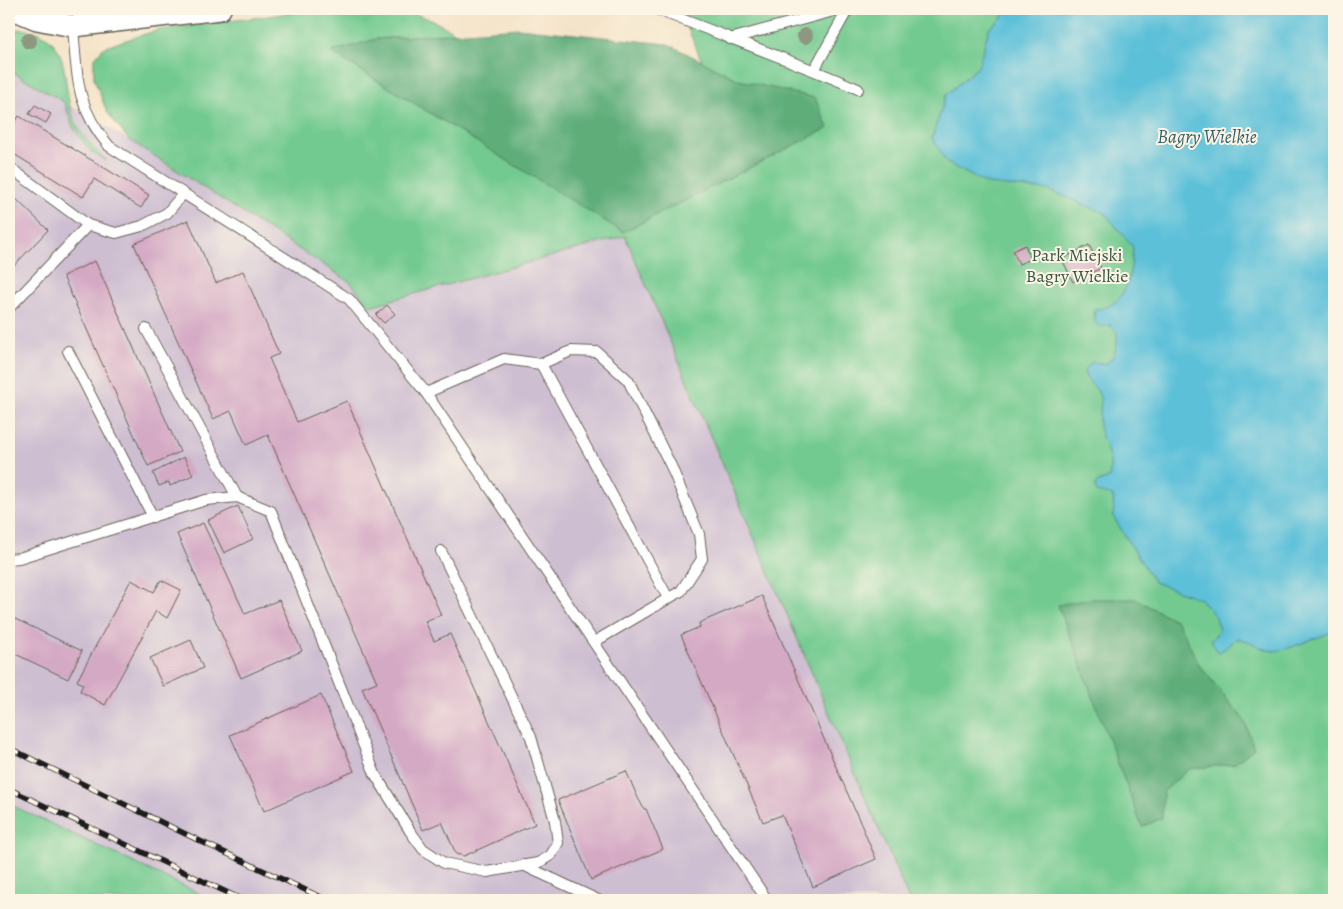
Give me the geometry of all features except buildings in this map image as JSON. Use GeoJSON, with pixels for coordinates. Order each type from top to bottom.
{"type":"FeatureCollection","features":[{"type":"Feature","properties":{"kind":"street"},"geometry":{"type":"LineString","coordinates":[[13,9],[36,19],[73,26],[220,9]]}},
{"type":"Feature","properties":{"kind":"lane"},"geometry":{"type":"LineString","coordinates":[[656,9],[858,89]]}},
{"type":"Feature","properties":{"kind":"lane"},"geometry":{"type":"LineString","coordinates":[[730,39],[842,9]]}},
{"type":"Feature","properties":{"kind":"lane"},"geometry":{"type":"LineString","coordinates":[[814,70],[848,9]]}},
{"type":"Feature","properties":{"kind":"lane"},"geometry":{"type":"LineString","coordinates":[[73,26],[78,85],[85,111],[97,132],[109,146],[349,299],[426,393],[767,900]]}},
{"type":"Feature","properties":{"kind":"lane"},"geometry":{"type":"LineString","coordinates":[[9,167],[88,225],[116,233],[142,226],[166,213],[183,194]]}},
{"type":"Feature","properties":{"kind":"lane"},"geometry":{"type":"LineString","coordinates":[[9,308],[88,225]]}},
{"type":"Feature","properties":{"kind":"lane"},"geometry":{"type":"LineString","coordinates":[[146,329],[237,497]]}},
{"type":"Feature","properties":{"kind":"lane"},"geometry":{"type":"LineString","coordinates":[[68,351],[153,516]]}},
{"type":"Feature","properties":{"kind":"lane"},"geometry":{"type":"LineString","coordinates":[[426,393],[504,359],[541,364],[571,352],[597,352],[628,380],[671,466],[699,534],[702,559],[681,590],[594,642]]}},
{"type":"Feature","properties":{"kind":"lane"},"geometry":{"type":"LineString","coordinates":[[541,364],[668,598]]}},
{"type":"Feature","properties":{"kind":"lane"},"geometry":{"type":"LineString","coordinates":[[9,559],[19,558],[206,500],[237,497],[271,511],[375,774],[423,849],[444,863],[487,872],[538,863],[551,855],[558,843],[555,821],[531,737],[441,551]]}},
{"type":"Feature","properties":{"kind":"lane"},"geometry":{"type":"LineString","coordinates":[[523,865],[598,900]]}},
{"type":"Feature","properties":{"kind":"shaded area"},"geometry":{"type":"Polygon","coordinates":[[[9,70],[139,146],[237,210],[623,232],[909,900],[9,900],[9,70]]]}},
{"type":"Feature","properties":{"kind":"green space","name":"Park Miejski Bagry Wielkie"},"geometry":{"type":"Polygon","coordinates":[[[313,9],[401,9],[432,20],[456,33],[376,39],[749,168],[679,9],[1334,9],[1334,900],[909,900],[625,236],[370,306],[350,282],[128,139],[107,112],[94,78],[94,59],[104,47],[158,30],[313,9]]]}},
{"type":"Feature","properties":{"kind":"green space"},"geometry":{"type":"Polygon","coordinates":[[[518,28],[668,44],[739,80],[815,98],[828,128],[623,232],[331,52],[376,39],[518,28]]]}},
{"type":"Feature","properties":{"kind":"green space"},"geometry":{"type":"Polygon","coordinates":[[[21,29],[39,33],[51,41],[59,52],[71,111],[77,126],[87,140],[107,161],[93,153],[84,143],[73,127],[64,102],[9,70],[9,32],[21,29]]]}},
{"type":"Feature","properties":{"kind":"green space"},"geometry":{"type":"Polygon","coordinates":[[[1090,599],[1135,599],[1177,621],[1200,666],[1244,720],[1254,748],[1234,764],[1189,769],[1163,792],[1162,818],[1142,827],[1058,605],[1090,599]]]}},
{"type":"Feature","properties":{"kind":"green space"},"geometry":{"type":"Polygon","coordinates":[[[9,804],[213,900],[15,900],[9,897],[9,804]]]}},
{"type":"Feature","properties":{"kind":"water","name":"Bagry Wielkie"},"geometry":{"type":"Polygon","coordinates":[[[1011,9],[1334,9],[1334,632],[1275,651],[1264,649],[1246,640],[1235,639],[1218,653],[1211,640],[1219,632],[1216,617],[1200,599],[1154,582],[1114,518],[1113,496],[1097,492],[1095,487],[1098,482],[1109,478],[1110,463],[1100,432],[1101,404],[1099,393],[1084,371],[1092,362],[1106,364],[1114,354],[1117,346],[1117,332],[1110,325],[1099,327],[1094,320],[1095,309],[1115,303],[1121,296],[1129,278],[1133,247],[1105,213],[1048,190],[987,184],[947,163],[932,138],[946,95],[978,67],[989,29],[1011,9]]]}},
{"type":"Feature","properties":{"kind":"railway"},"geometry":{"type":"LineString","coordinates":[[9,748],[202,842],[327,900]]}},
{"type":"Feature","properties":{"kind":"railway"},"geometry":{"type":"LineString","coordinates":[[9,789],[243,900]]}}]}
